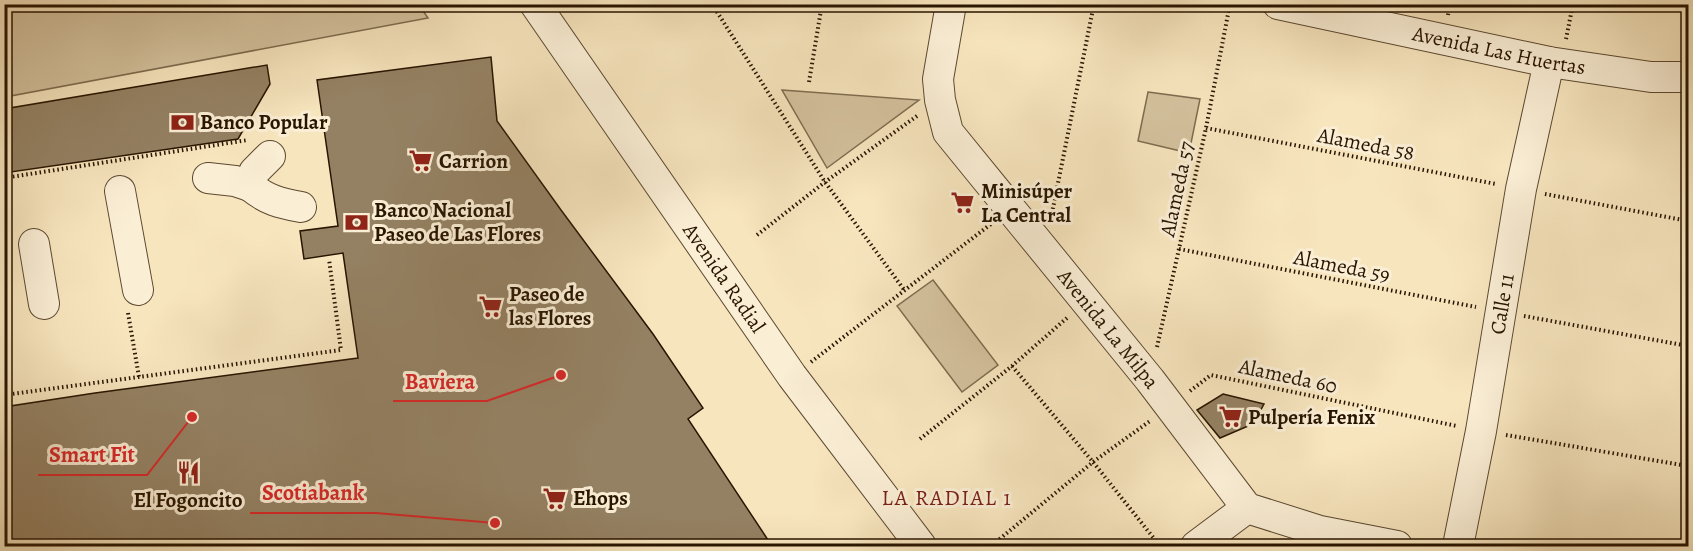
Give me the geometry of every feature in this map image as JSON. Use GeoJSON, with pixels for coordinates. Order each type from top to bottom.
{"type":"FeatureCollection","features":[{"type":"Feature","properties":{"kind":"street","name":"Avenida Radial"},"geometry":{"type":"LineString","coordinates":[[535,4],[792,376],[921,546]]}},
{"type":"Feature","properties":{"kind":"street","name":"Avenida La Milpa"},"geometry":{"type":"LineString","coordinates":[[951,4],[938,79],[940,100],[948,132],[1150,380],[1247,508]]}},
{"type":"Feature","properties":{"kind":"street","name":"Avenida Las Huertas"},"geometry":{"type":"LineString","coordinates":[[1278,4],[1320,9],[1555,63],[1651,77],[1689,77]]}},
{"type":"Feature","properties":{"kind":"street","name":"Calle 11"},"geometry":{"type":"LineString","coordinates":[[1458,546],[1481,431],[1521,189],[1555,63]]}},
{"type":"Feature","properties":{"kind":"street"},"geometry":{"type":"LineString","coordinates":[[250,186],[261,148]]}},
{"type":"Feature","properties":{"kind":"street"},"geometry":{"type":"LineString","coordinates":[[208,178],[235,181],[250,186],[263,196],[301,207]]}},
{"type":"Feature","properties":{"kind":"street"},"geometry":{"type":"LineString","coordinates":[[120,191],[138,290]]}},
{"type":"Feature","properties":{"kind":"street"},"geometry":{"type":"LineString","coordinates":[[34,244],[44,304]]}},
{"type":"Feature","properties":{"kind":"street"},"geometry":{"type":"LineString","coordinates":[[1196,546],[1247,508],[1320,531],[1397,546]]}},
{"type":"Feature","properties":{"kind":"path"},"geometry":{"type":"LineString","coordinates":[[712,4],[825,182],[905,291]]}},
{"type":"Feature","properties":{"kind":"path"},"geometry":{"type":"LineString","coordinates":[[809,82],[822,4]]}},
{"type":"Feature","properties":{"kind":"path"},"geometry":{"type":"LineString","coordinates":[[1045,252],[1094,4]]}},
{"type":"Feature","properties":{"kind":"path","name":"Alameda 57"},"geometry":{"type":"LineString","coordinates":[[1150,380],[1206,128],[1230,4]]}},
{"type":"Feature","properties":{"kind":"path"},"geometry":{"type":"LineString","coordinates":[[1555,63],[1573,4]]}},
{"type":"Feature","properties":{"kind":"path"},"geometry":{"type":"LineString","coordinates":[[757,236],[825,182],[940,100]]}},
{"type":"Feature","properties":{"kind":"path","name":"Alameda 58"},"geometry":{"type":"LineString","coordinates":[[1206,128],[1689,221]]}},
{"type":"Feature","properties":{"kind":"path"},"geometry":{"type":"LineString","coordinates":[[4,178],[261,148]]}},
{"type":"Feature","properties":{"kind":"path"},"geometry":{"type":"LineString","coordinates":[[792,376],[1011,209]]}},
{"type":"Feature","properties":{"kind":"path","name":"Alameda 59"},"geometry":{"type":"LineString","coordinates":[[1179,249],[1500,312],[1689,346]]}},
{"type":"Feature","properties":{"kind":"path"},"geometry":{"type":"LineString","coordinates":[[4,395],[341,350],[329,259]]}},
{"type":"Feature","properties":{"kind":"path"},"geometry":{"type":"LineString","coordinates":[[920,438],[1012,366],[1086,302]]}},
{"type":"Feature","properties":{"kind":"path"},"geometry":{"type":"LineString","coordinates":[[1012,366],[1160,546]]}},
{"type":"Feature","properties":{"kind":"path","name":"Alameda 60"},"geometry":{"type":"LineString","coordinates":[[996,542],[1093,462],[1211,375],[1481,431],[1689,466]]}},
{"type":"Feature","properties":{"kind":"shaded area"},"geometry":{"type":"Polygon","coordinates":[[[5,5],[419,5],[428,18],[5,97],[5,5]]]}},
{"type":"Feature","properties":{"kind":"shaded area"},"geometry":{"type":"Polygon","coordinates":[[[782,90],[919,100],[827,168],[782,90]]]}},
{"type":"Feature","properties":{"kind":"shaded area"},"geometry":{"type":"Polygon","coordinates":[[[1148,92],[1200,99],[1189,153],[1138,141],[1148,92]]]}},
{"type":"Feature","properties":{"kind":"shaded area"},"geometry":{"type":"Polygon","coordinates":[[[933,280],[998,365],[962,392],[897,306],[933,280]]]}},
{"type":"Feature","properties":{"kind":"building","name":"Paseo de las Flores"},"geometry":{"type":"Polygon","coordinates":[[[491,57],[497,121],[653,334],[703,408],[688,419],[772,546],[4,546],[4,407],[358,358],[343,253],[304,259],[300,231],[338,226],[317,80],[491,57]]]}},
{"type":"Feature","properties":{"kind":"building"},"geometry":{"type":"Polygon","coordinates":[[[267,65],[270,84],[238,139],[4,173],[4,109],[267,65]]]}},
{"type":"Feature","properties":{"kind":"building","name":"Pulpería Fenix"},"geometry":{"type":"Polygon","coordinates":[[[1223,394],[1264,404],[1253,424],[1220,438],[1197,410],[1223,394]]]}},
{"type":"Feature","properties":{"kind":"place","name":"Banco Popular"},"geometry":{"type":"Point","coordinates":[182,122]}},
{"type":"Feature","properties":{"kind":"place","name":"Carrion"},"geometry":{"type":"Point","coordinates":[421,161]}},
{"type":"Feature","properties":{"kind":"place","name":"Minisúper La Central"},"geometry":{"type":"Point","coordinates":[963,203]}},
{"type":"Feature","properties":{"kind":"place","name":"Banco Nacional Paseo de Las Flores"},"geometry":{"type":"Point","coordinates":[356,222]}},
{"type":"Feature","properties":{"kind":"place","name":"Paseo de las Flores"},"geometry":{"type":"Point","coordinates":[491,306]}},
{"type":"Feature","properties":{"kind":"place","name":"Baviera"},"geometry":{"type":"Point","coordinates":[561,375]}},
{"type":"Feature","properties":{"kind":"place","name":"Smart Fit"},"geometry":{"type":"Point","coordinates":[192,417]}},
{"type":"Feature","properties":{"kind":"place","name":"Pulpería Fenix"},"geometry":{"type":"Point","coordinates":[1230,417]}},
{"type":"Feature","properties":{"kind":"place","name":"El Fogoncito"},"geometry":{"type":"Point","coordinates":[188,472]}},
{"type":"Feature","properties":{"kind":"place","name":"Ehops"},"geometry":{"type":"Point","coordinates":[555,498]}},
{"type":"Feature","properties":{"kind":"place","name":"Scotiabank"},"geometry":{"type":"Point","coordinates":[495,523]}},
{"type":"Feature","properties":{"kind":"district","name":"LA RADIAL 1"},"geometry":{"type":"Point","coordinates":[947,497]}}]}
